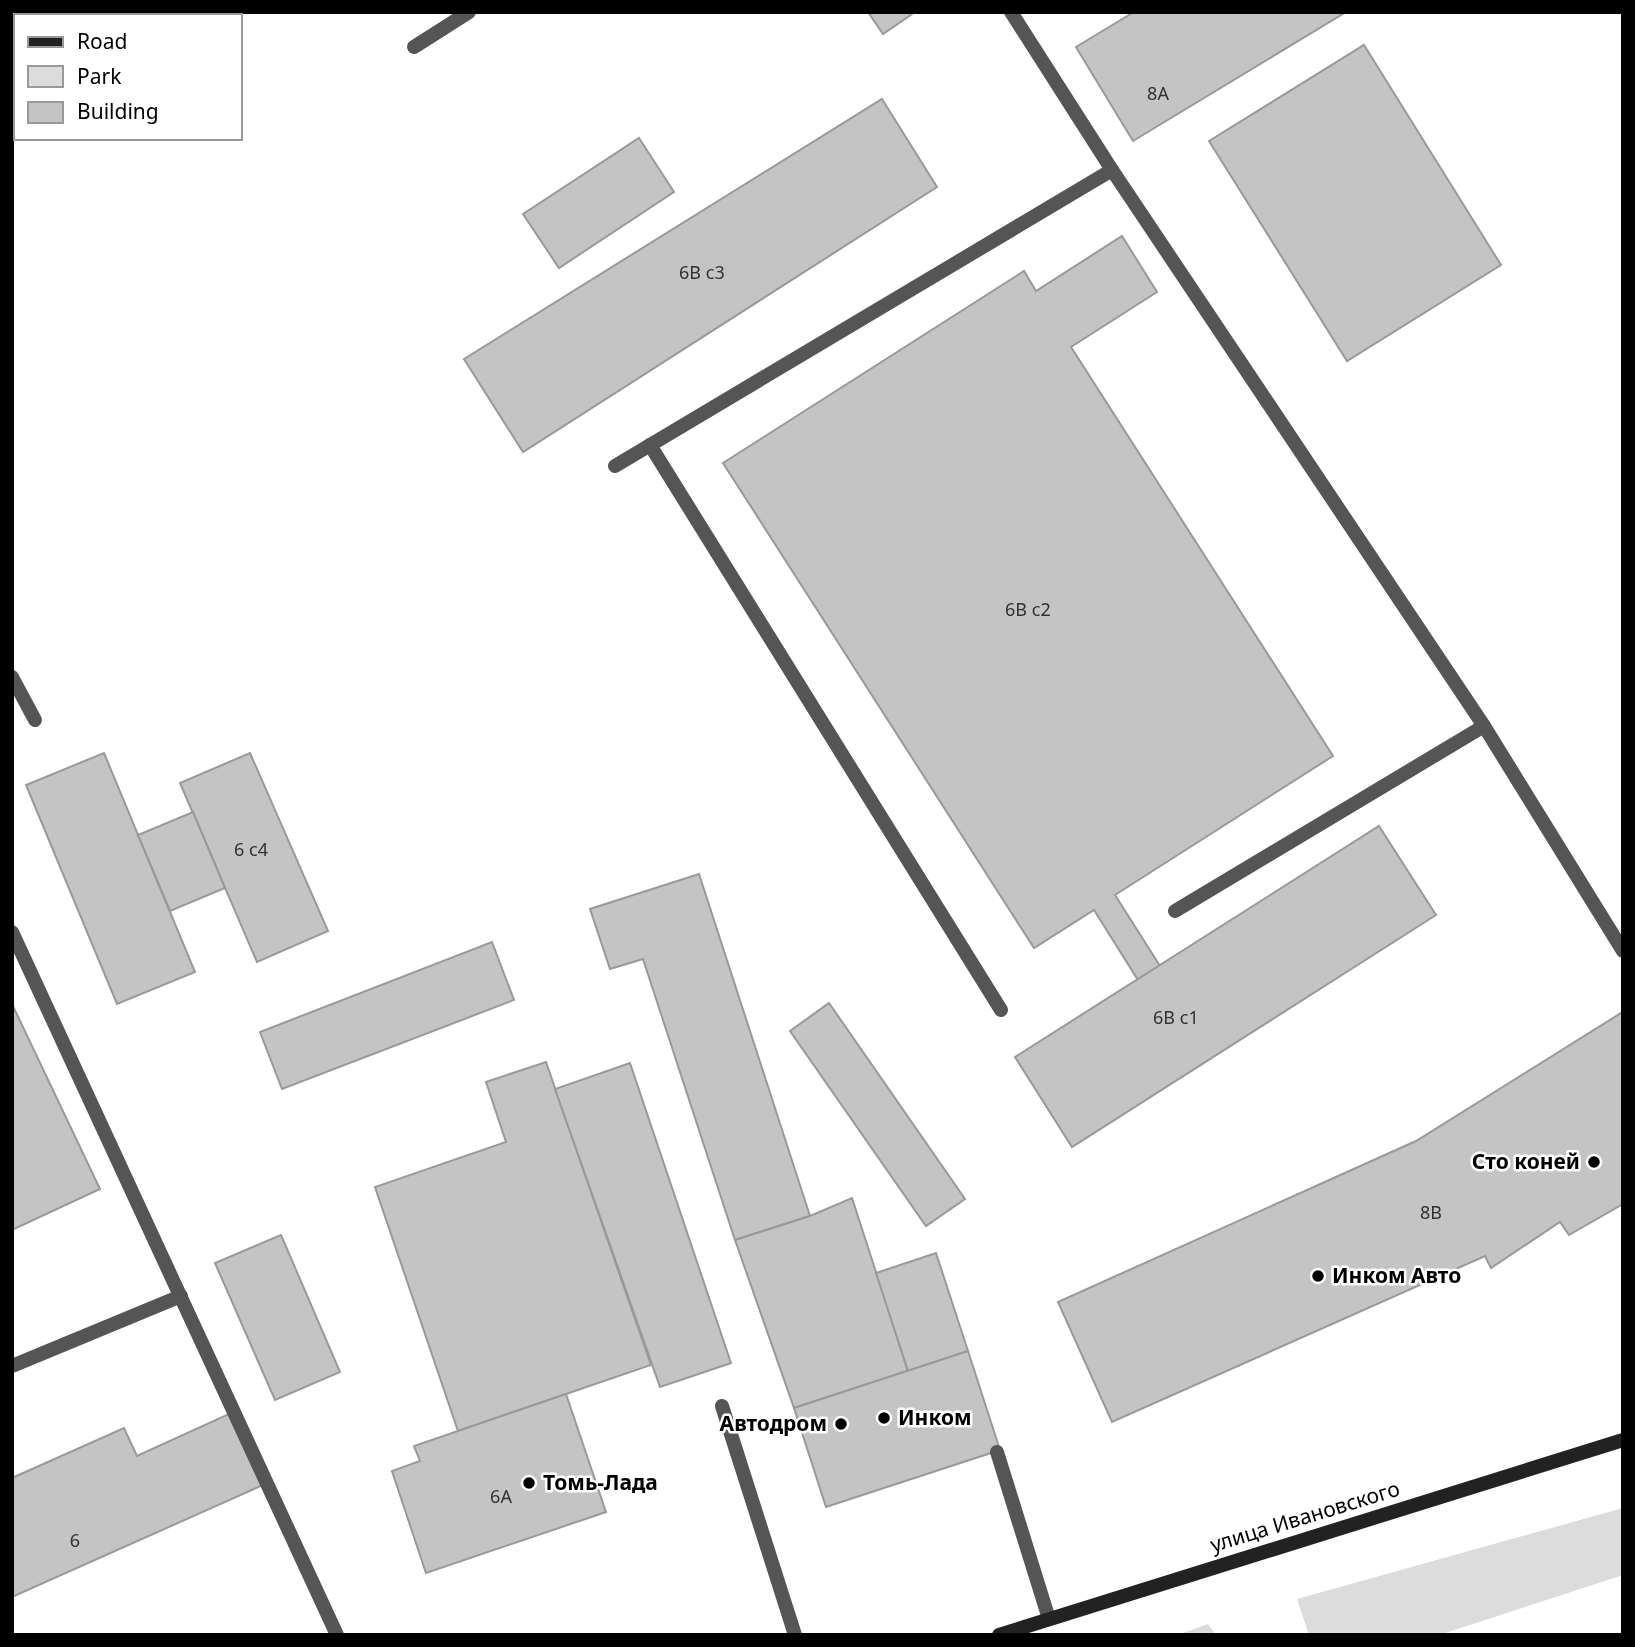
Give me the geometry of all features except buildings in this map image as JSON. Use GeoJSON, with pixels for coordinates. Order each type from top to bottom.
{"type":"FeatureCollection","features":[{"type":"Feature","properties":{"kind":"main road","name":"улица Ивановского"},"geometry":{"type":"LineString","coordinates":[[999,1635],[1623,1440]]}},
{"type":"Feature","properties":{"kind":"lane"},"geometry":{"type":"LineString","coordinates":[[414,47],[469,12]]}},
{"type":"Feature","properties":{"kind":"lane"},"geometry":{"type":"LineString","coordinates":[[1011,12],[1112,170],[1484,726],[1623,951]]}},
{"type":"Feature","properties":{"kind":"lane"},"geometry":{"type":"LineString","coordinates":[[615,466],[1112,170]]}},
{"type":"Feature","properties":{"kind":"lane"},"geometry":{"type":"LineString","coordinates":[[650,445],[1001,1010]]}},
{"type":"Feature","properties":{"kind":"lane"},"geometry":{"type":"LineString","coordinates":[[12,677],[35,720]]}},
{"type":"Feature","properties":{"kind":"lane"},"geometry":{"type":"LineString","coordinates":[[1175,911],[1484,726]]}},
{"type":"Feature","properties":{"kind":"lane"},"geometry":{"type":"LineString","coordinates":[[12,932],[337,1635]]}},
{"type":"Feature","properties":{"kind":"lane"},"geometry":{"type":"LineString","coordinates":[[12,1366],[181,1296]]}},
{"type":"Feature","properties":{"kind":"lane"},"geometry":{"type":"LineString","coordinates":[[722,1406],[796,1635]]}},
{"type":"Feature","properties":{"kind":"lane"},"geometry":{"type":"LineString","coordinates":[[997,1452],[1049,1619]]}},
{"type":"Feature","properties":{"kind":"green space"},"geometry":{"type":"Polygon","coordinates":[[[1623,1508],[1623,1575],[1439,1635],[1309,1635],[1297,1599],[1623,1508]]]}},
{"type":"Feature","properties":{"kind":"green space"},"geometry":{"type":"Polygon","coordinates":[[[1208,1624],[1216,1635],[1177,1635],[1208,1624]]]}},
{"type":"Feature","properties":{"kind":"place","name":"Сто коней"},"geometry":{"type":"Point","coordinates":[1594,1162]}},
{"type":"Feature","properties":{"kind":"place","name":"Инком Авто"},"geometry":{"type":"Point","coordinates":[1318,1276]}},
{"type":"Feature","properties":{"kind":"place","name":"Инком"},"geometry":{"type":"Point","coordinates":[884,1418]}},
{"type":"Feature","properties":{"kind":"place","name":"Автодром"},"geometry":{"type":"Point","coordinates":[841,1424]}},
{"type":"Feature","properties":{"kind":"place","name":"Томь-Лада"},"geometry":{"type":"Point","coordinates":[529,1483]}}]}
